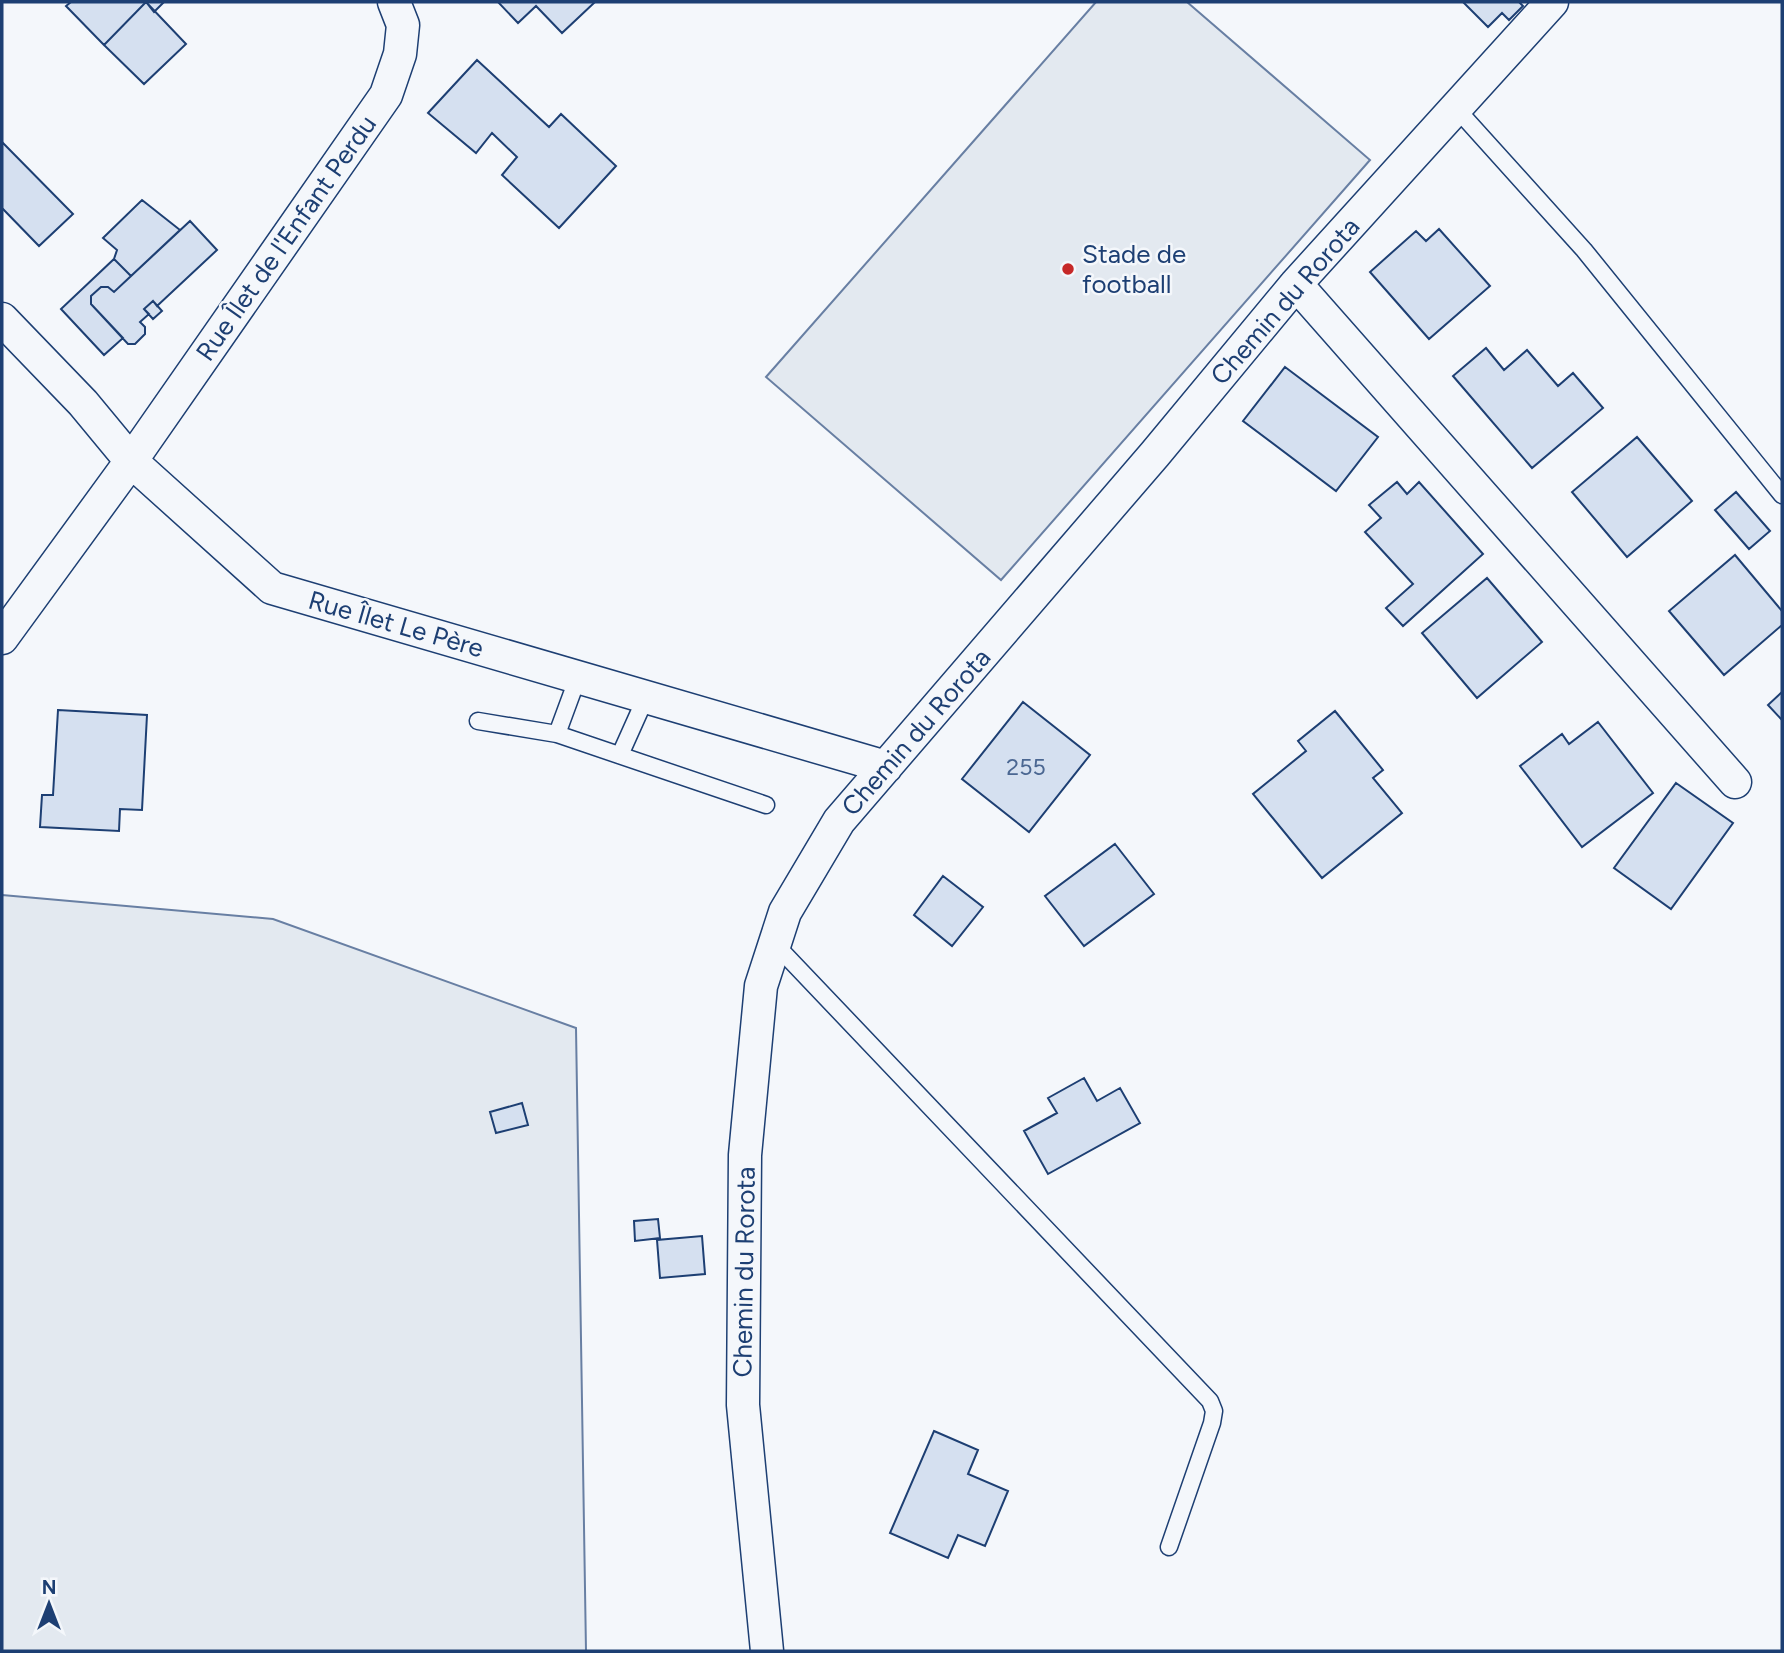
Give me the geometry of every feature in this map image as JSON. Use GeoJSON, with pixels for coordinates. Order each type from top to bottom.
{"type":"FeatureCollection","features":[{"type":"Feature","properties":{"kind":"street","name":"Rue Îlet de l'Enfant Perdu"},"geometry":{"type":"LineString","coordinates":[[2,638],[131,461],[386,94],[400,54],[403,25],[394,2]]}},
{"type":"Feature","properties":{"kind":"street","name":"Chemin du Rorota"},"geometry":{"type":"LineString","coordinates":[[766,1651],[743,1405],[745,1169],[761,986],[785,912],[839,821],[1155,454],[1296,284],[1552,2]]}},
{"type":"Feature","properties":{"kind":"street"},"geometry":{"type":"LineString","coordinates":[[1296,284],[1735,782]]}},
{"type":"Feature","properties":{"kind":"street","name":"Rue Îlet Le Père"},"geometry":{"type":"LineString","coordinates":[[2,319],[83,403],[131,461],[271,588],[886,766]]}},
{"type":"Feature","properties":{"kind":"lane"},"geometry":{"type":"LineString","coordinates":[[1455,107],[1584,250],[1782,495]]}},
{"type":"Feature","properties":{"kind":"lane"},"geometry":{"type":"LineString","coordinates":[[557,734],[578,677]]}},
{"type":"Feature","properties":{"kind":"lane"},"geometry":{"type":"LineString","coordinates":[[621,755],[646,697]]}},
{"type":"Feature","properties":{"kind":"lane"},"geometry":{"type":"LineString","coordinates":[[478,721],[557,734],[766,805]]}},
{"type":"Feature","properties":{"kind":"lane"},"geometry":{"type":"LineString","coordinates":[[775,944],[1210,1401],[1214,1411],[1212,1423],[1169,1547]]}},
{"type":"Feature","properties":{"kind":"shaded area","name":"Stade de football"},"geometry":{"type":"Polygon","coordinates":[[[1096,2],[1187,2],[1370,160],[1001,580],[766,377],[1096,2]]]}},
{"type":"Feature","properties":{"kind":"shaded area"},"geometry":{"type":"Polygon","coordinates":[[[2,895],[273,919],[576,1028],[586,1651],[2,1651],[2,895]]]}},
{"type":"Feature","properties":{"kind":"building"},"geometry":{"type":"Polygon","coordinates":[[[71,2],[146,2],[104,45],[66,6],[71,2]]]}},
{"type":"Feature","properties":{"kind":"building"},"geometry":{"type":"Polygon","coordinates":[[[146,2],[164,2],[154,12],[146,2]]]}},
{"type":"Feature","properties":{"kind":"building"},"geometry":{"type":"Polygon","coordinates":[[[146,2],[186,44],[144,84],[104,45],[146,2]]]}},
{"type":"Feature","properties":{"kind":"building"},"geometry":{"type":"Polygon","coordinates":[[[498,2],[595,2],[562,33],[536,6],[518,23],[498,2]]]}},
{"type":"Feature","properties":{"kind":"building"},"geometry":{"type":"Polygon","coordinates":[[[1463,2],[1519,2],[1523,6],[1509,20],[1502,13],[1488,27],[1463,2]]]}},
{"type":"Feature","properties":{"kind":"building"},"geometry":{"type":"Polygon","coordinates":[[[477,60],[549,127],[561,114],[616,166],[559,228],[502,175],[517,157],[492,133],[476,153],[428,113],[477,60]]]}},
{"type":"Feature","properties":{"kind":"building"},"geometry":{"type":"Polygon","coordinates":[[[2,142],[73,214],[39,246],[2,208],[2,142]]]}},
{"type":"Feature","properties":{"kind":"building"},"geometry":{"type":"Polygon","coordinates":[[[142,200],[180,230],[131,276],[114,259],[117,250],[103,238],[142,200]]]}},
{"type":"Feature","properties":{"kind":"building"},"geometry":{"type":"Polygon","coordinates":[[[190,221],[217,250],[157,306],[153,301],[144,309],[149,314],[140,322],[145,327],[145,334],[135,344],[128,344],[91,304],[91,296],[101,287],[108,287],[114,292],[190,221]]]}},
{"type":"Feature","properties":{"kind":"building"},"geometry":{"type":"Polygon","coordinates":[[[1439,229],[1490,286],[1429,339],[1370,272],[1416,231],[1426,241],[1439,229]]]}},
{"type":"Feature","properties":{"kind":"building"},"geometry":{"type":"Polygon","coordinates":[[[114,259],[131,276],[114,292],[108,287],[101,287],[91,296],[91,304],[123,338],[104,355],[61,309],[114,259]]]}},
{"type":"Feature","properties":{"kind":"building"},"geometry":{"type":"Polygon","coordinates":[[[153,301],[162,311],[153,319],[144,309],[153,301]]]}},
{"type":"Feature","properties":{"kind":"building"},"geometry":{"type":"Polygon","coordinates":[[[1486,348],[1504,370],[1527,350],[1558,386],[1573,373],[1603,408],[1532,468],[1453,376],[1486,348]]]}},
{"type":"Feature","properties":{"kind":"building"},"geometry":{"type":"Polygon","coordinates":[[[1285,367],[1378,437],[1336,491],[1243,421],[1285,367]]]}},
{"type":"Feature","properties":{"kind":"building"},"geometry":{"type":"Polygon","coordinates":[[[1637,437],[1692,501],[1627,557],[1572,492],[1637,437]]]}},
{"type":"Feature","properties":{"kind":"building"},"geometry":{"type":"Polygon","coordinates":[[[1397,482],[1407,494],[1419,482],[1483,554],[1403,626],[1386,608],[1413,584],[1365,532],[1381,518],[1369,505],[1397,482]]]}},
{"type":"Feature","properties":{"kind":"building"},"geometry":{"type":"Polygon","coordinates":[[[1736,492],[1770,531],[1749,549],[1715,510],[1736,492]]]}},
{"type":"Feature","properties":{"kind":"building"},"geometry":{"type":"Polygon","coordinates":[[[1735,555],[1782,611],[1782,625],[1724,675],[1669,611],[1735,555]]]}},
{"type":"Feature","properties":{"kind":"building"},"geometry":{"type":"Polygon","coordinates":[[[1487,578],[1542,642],[1477,698],[1422,633],[1487,578]]]}},
{"type":"Feature","properties":{"kind":"building"},"geometry":{"type":"Polygon","coordinates":[[[1782,692],[1782,720],[1768,705],[1782,692]]]}},
{"type":"Feature","properties":{"kind":"building"},"geometry":{"type":"Polygon","coordinates":[[[1023,702],[1090,755],[1029,832],[962,779],[1023,702]]]}},
{"type":"Feature","properties":{"kind":"building"},"geometry":{"type":"Polygon","coordinates":[[[58,710],[147,715],[142,810],[120,809],[119,831],[40,827],[42,795],[53,795],[58,710]]]}},
{"type":"Feature","properties":{"kind":"building"},"geometry":{"type":"Polygon","coordinates":[[[1335,711],[1383,770],[1373,778],[1402,813],[1322,878],[1253,794],[1306,751],[1298,741],[1335,711]]]}},
{"type":"Feature","properties":{"kind":"building"},"geometry":{"type":"Polygon","coordinates":[[[1598,722],[1653,793],[1582,847],[1520,766],[1562,734],[1569,744],[1598,722]]]}},
{"type":"Feature","properties":{"kind":"building"},"geometry":{"type":"Polygon","coordinates":[[[1676,783],[1733,823],[1671,909],[1614,868],[1676,783]]]}},
{"type":"Feature","properties":{"kind":"building"},"geometry":{"type":"Polygon","coordinates":[[[1115,844],[1154,894],[1084,946],[1045,896],[1115,844]]]}},
{"type":"Feature","properties":{"kind":"building"},"geometry":{"type":"Polygon","coordinates":[[[943,876],[983,907],[952,946],[914,915],[943,876]]]}},
{"type":"Feature","properties":{"kind":"building"},"geometry":{"type":"Polygon","coordinates":[[[1084,1078],[1097,1101],[1120,1088],[1140,1123],[1048,1174],[1024,1131],[1057,1113],[1048,1098],[1084,1078]]]}},
{"type":"Feature","properties":{"kind":"building"},"geometry":{"type":"Polygon","coordinates":[[[522,1103],[528,1125],[496,1133],[490,1112],[522,1103]]]}},
{"type":"Feature","properties":{"kind":"building"},"geometry":{"type":"Polygon","coordinates":[[[658,1219],[660,1238],[635,1241],[634,1221],[658,1219]]]}},
{"type":"Feature","properties":{"kind":"building"},"geometry":{"type":"Polygon","coordinates":[[[702,1236],[705,1274],[660,1278],[657,1240],[702,1236]]]}},
{"type":"Feature","properties":{"kind":"building"},"geometry":{"type":"Polygon","coordinates":[[[934,1431],[978,1450],[968,1474],[1008,1491],[985,1546],[958,1535],[948,1558],[890,1533],[934,1431]]]}},
{"type":"Feature","properties":{"kind":"place","name":"Stade de football"},"geometry":{"type":"Point","coordinates":[1068,269]}}]}
